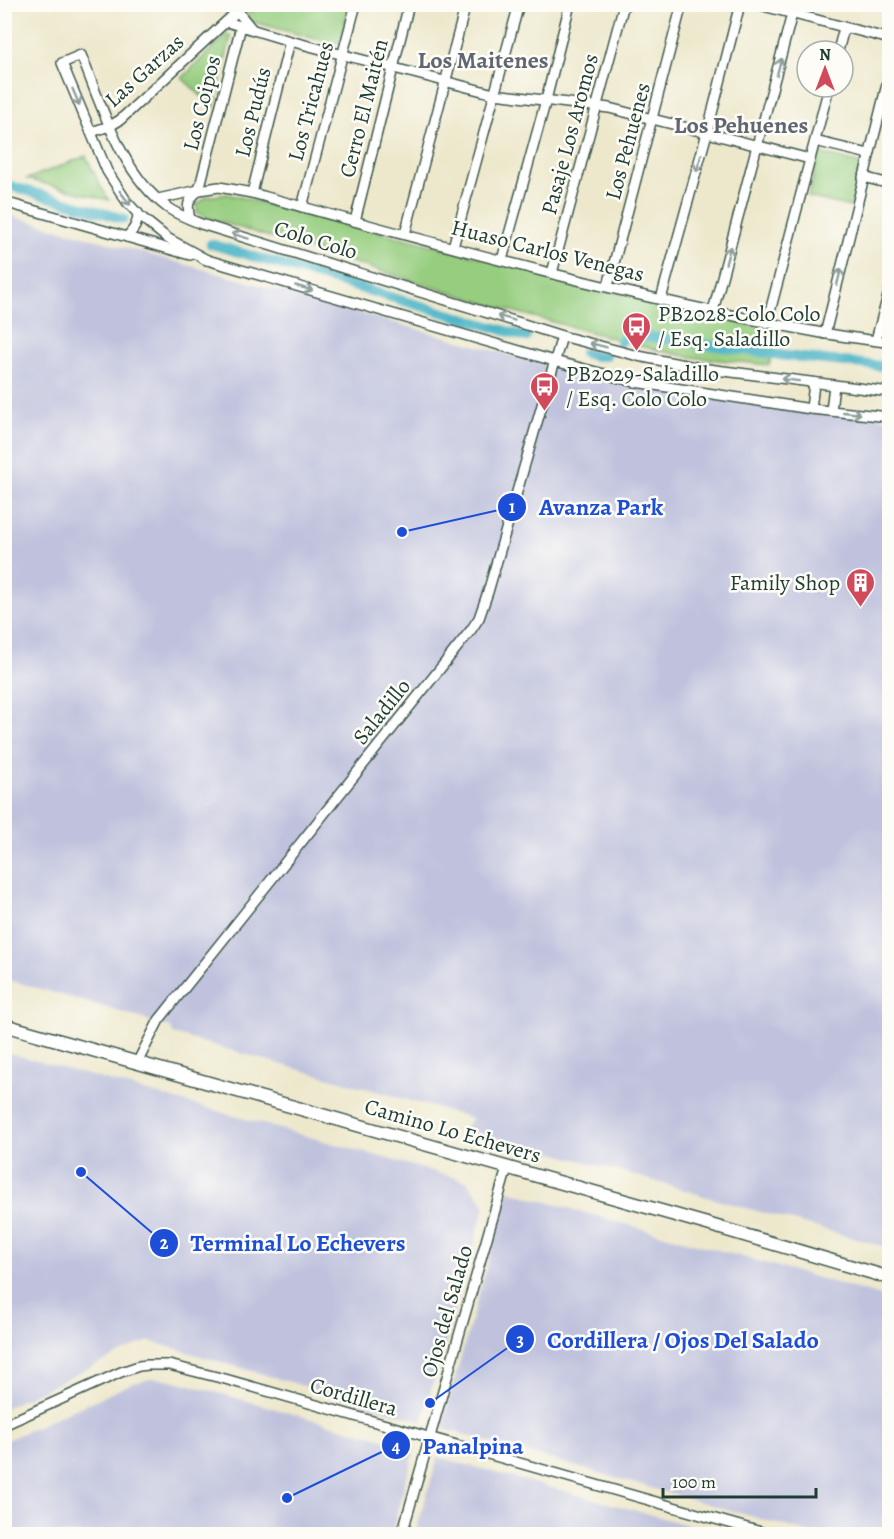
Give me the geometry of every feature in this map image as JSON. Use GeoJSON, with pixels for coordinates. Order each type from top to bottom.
{"type":"FeatureCollection","features":[{"type":"Feature","properties":{"kind":"main road","name":"Camino Lo Echevers"},"geometry":{"type":"LineString","coordinates":[[4,1025],[708,1224],[890,1278]]}},
{"type":"Feature","properties":{"kind":"street","name":"Las Garzas"},"geometry":{"type":"LineString","coordinates":[[91,132],[120,120],[227,22],[236,8],[245,4]]}},
{"type":"Feature","properties":{"kind":"street","name":"Los Tricahues"},"geometry":{"type":"LineString","coordinates":[[302,207],[356,4]]}},
{"type":"Feature","properties":{"kind":"street","name":"Cerro El Maitén"},"geometry":{"type":"LineString","coordinates":[[355,221],[409,4]]}},
{"type":"Feature","properties":{"kind":"street"},"geometry":{"type":"LineString","coordinates":[[405,234],[466,4]]}},
{"type":"Feature","properties":{"kind":"street"},"geometry":{"type":"LineString","coordinates":[[453,247],[519,4]]}},
{"type":"Feature","properties":{"kind":"street"},"geometry":{"type":"LineString","coordinates":[[502,260],[570,4]]}},
{"type":"Feature","properties":{"kind":"street","name":"Pasaje Los Aromos"},"geometry":{"type":"LineString","coordinates":[[552,273],[624,4]]}},
{"type":"Feature","properties":{"kind":"street","name":"Los Pehuenes"},"geometry":{"type":"LineString","coordinates":[[608,286],[682,4]]}},
{"type":"Feature","properties":{"kind":"street"},"geometry":{"type":"LineString","coordinates":[[661,299],[740,4]]}},
{"type":"Feature","properties":{"kind":"street"},"geometry":{"type":"LineString","coordinates":[[756,4],[890,39]]}},
{"type":"Feature","properties":{"kind":"street"},"geometry":{"type":"LineString","coordinates":[[236,8],[252,29]]}},
{"type":"Feature","properties":{"kind":"street"},"geometry":{"type":"LineString","coordinates":[[713,311],[792,14]]}},
{"type":"Feature","properties":{"kind":"street"},"geometry":{"type":"LineString","coordinates":[[227,22],[290,41],[494,94],[598,106],[810,159]]}},
{"type":"Feature","properties":{"kind":"street","name":"Los Coipos"},"geometry":{"type":"LineString","coordinates":[[199,190],[241,26]]}},
{"type":"Feature","properties":{"kind":"street"},"geometry":{"type":"LineString","coordinates":[[841,39],[844,28]]}},
{"type":"Feature","properties":{"kind":"street","name":"Los Pudús"},"geometry":{"type":"LineString","coordinates":[[252,193],[290,41]]}},
{"type":"Feature","properties":{"kind":"street","name":"Colo Colo"},"geometry":{"type":"LineString","coordinates":[[207,260],[167,238],[127,202],[112,181],[62,63],[81,55],[110,126],[135,175],[168,208],[201,224],[562,336],[638,356],[700,368],[890,392]]}},
{"type":"Feature","properties":{"kind":"street"},"geometry":{"type":"LineString","coordinates":[[825,334],[890,72]]}},
{"type":"Feature","properties":{"kind":"street"},"geometry":{"type":"LineString","coordinates":[[767,323],[826,99]]}},
{"type":"Feature","properties":{"kind":"street"},"geometry":{"type":"LineString","coordinates":[[815,141],[869,154]]}},
{"type":"Feature","properties":{"kind":"street"},"geometry":{"type":"LineString","coordinates":[[864,177],[890,184]]}},
{"type":"Feature","properties":{"kind":"street","name":"Huaso Carlos Venegas"},"geometry":{"type":"LineString","coordinates":[[158,199],[219,187],[252,193],[552,273],[661,299],[767,323],[890,343]]}},
{"type":"Feature","properties":{"kind":"street"},"geometry":{"type":"LineString","coordinates":[[190,219],[188,208],[190,199],[199,190]]}},
{"type":"Feature","properties":{"kind":"street","name":"Colo Colo"},"geometry":{"type":"LineString","coordinates":[[4,201],[554,361],[635,382],[811,409],[890,417]]}},
{"type":"Feature","properties":{"kind":"street"},"geometry":{"type":"LineString","coordinates":[[127,237],[135,229],[138,213]]}},
{"type":"Feature","properties":{"kind":"street"},"geometry":{"type":"LineString","coordinates":[[876,340],[890,288]]}},
{"type":"Feature","properties":{"kind":"street","name":"Saladillo"},"geometry":{"type":"LineString","coordinates":[[137,1063],[159,1020],[479,618],[562,336]]}},
{"type":"Feature","properties":{"kind":"street"},"geometry":{"type":"LineString","coordinates":[[811,409],[814,383]]}},
{"type":"Feature","properties":{"kind":"street"},"geometry":{"type":"LineString","coordinates":[[831,411],[834,385]]}},
{"type":"Feature","properties":{"kind":"street","name":"Ojos del Salado"},"geometry":{"type":"LineString","coordinates":[[402,1534],[507,1168]]}},
{"type":"Feature","properties":{"kind":"street","name":"Cordillera"},"geometry":{"type":"LineString","coordinates":[[4,1425],[121,1372],[139,1366],[159,1364],[180,1367],[768,1534]]}},
{"type":"Feature","properties":{"kind":"shaded area"},"geometry":{"type":"Polygon","coordinates":[[[4,214],[567,371],[889,418],[889,1248],[465,1129],[472,1118],[173,1034],[171,1028],[5,979],[4,214]]]}},
{"type":"Feature","properties":{"kind":"shaded area"},"geometry":{"type":"Polygon","coordinates":[[[5,1052],[467,1181],[485,1205],[422,1421],[150,1341],[5,1408],[5,1052]]]}},
{"type":"Feature","properties":{"kind":"shaded area"},"geometry":{"type":"Polygon","coordinates":[[[508,1191],[889,1298],[889,1534],[813,1534],[441,1428],[508,1191]]]}},
{"type":"Feature","properties":{"kind":"shaded area"},"geometry":{"type":"Polygon","coordinates":[[[155,1378],[172,1380],[415,1448],[391,1534],[5,1534],[5,1441],[133,1383],[155,1378]]]}},
{"type":"Feature","properties":{"kind":"shaded area"},"geometry":{"type":"Polygon","coordinates":[[[438,1457],[707,1530],[724,1534],[415,1534],[438,1457]]]}},
{"type":"Feature","properties":{"kind":"green space"},"geometry":{"type":"Polygon","coordinates":[[[258,5],[349,5],[340,41],[334,44],[250,21],[246,16],[258,5]]]}},
{"type":"Feature","properties":{"kind":"green space"},"geometry":{"type":"Polygon","coordinates":[[[227,34],[231,36],[214,108],[182,78],[227,34]]]}},
{"type":"Feature","properties":{"kind":"green space"},"geometry":{"type":"Polygon","coordinates":[[[819,153],[862,164],[851,207],[808,197],[819,153]]]}},
{"type":"Feature","properties":{"kind":"green space"},"geometry":{"type":"Polygon","coordinates":[[[86,156],[109,200],[27,179],[86,156]]]}},
{"type":"Feature","properties":{"kind":"green space"},"geometry":{"type":"Polygon","coordinates":[[[227,194],[779,332],[769,365],[690,357],[661,351],[501,308],[197,213],[197,205],[206,197],[227,194]]]}},
{"type":"Feature","properties":{"kind":"waterway"},"geometry":{"type":"LineString","coordinates":[[4,184],[124,219]]}},
{"type":"Feature","properties":{"kind":"waterway"},"geometry":{"type":"LineString","coordinates":[[211,244],[526,337]]}},
{"type":"Feature","properties":{"kind":"waterway"},"geometry":{"type":"LineString","coordinates":[[620,342],[626,336],[637,335],[787,356],[890,367]]}},
{"type":"Feature","properties":{"kind":"waterway"},"geometry":{"type":"LineString","coordinates":[[584,353],[606,356]]}},
{"type":"Feature","properties":{"kind":"place","name":"PB2028-Colo Colo / Esq. Saladillo"},"geometry":{"type":"Point","coordinates":[637,352]}},
{"type":"Feature","properties":{"kind":"place","name":"PB2029-Saladillo / Esq. Colo Colo"},"geometry":{"type":"Point","coordinates":[545,412]}},
{"type":"Feature","properties":{"kind":"place","name":"Avanza Park"},"geometry":{"type":"Point","coordinates":[402,532]}},
{"type":"Feature","properties":{"kind":"place","name":"Family Shop"},"geometry":{"type":"Point","coordinates":[861,608]}},
{"type":"Feature","properties":{"kind":"place","name":"Terminal Lo Echevers"},"geometry":{"type":"Point","coordinates":[81,1172]}},
{"type":"Feature","properties":{"kind":"place","name":"Cordillera / Ojos Del Salado"},"geometry":{"type":"Point","coordinates":[430,1403]}},
{"type":"Feature","properties":{"kind":"place","name":"Panalpina"},"geometry":{"type":"Point","coordinates":[287,1498]}},
{"type":"Feature","properties":{"kind":"district","name":"Los Maitenes"},"geometry":{"type":"Point","coordinates":[483,60]}},
{"type":"Feature","properties":{"kind":"district","name":"Los Pehuenes"},"geometry":{"type":"Point","coordinates":[741,125]}}]}
